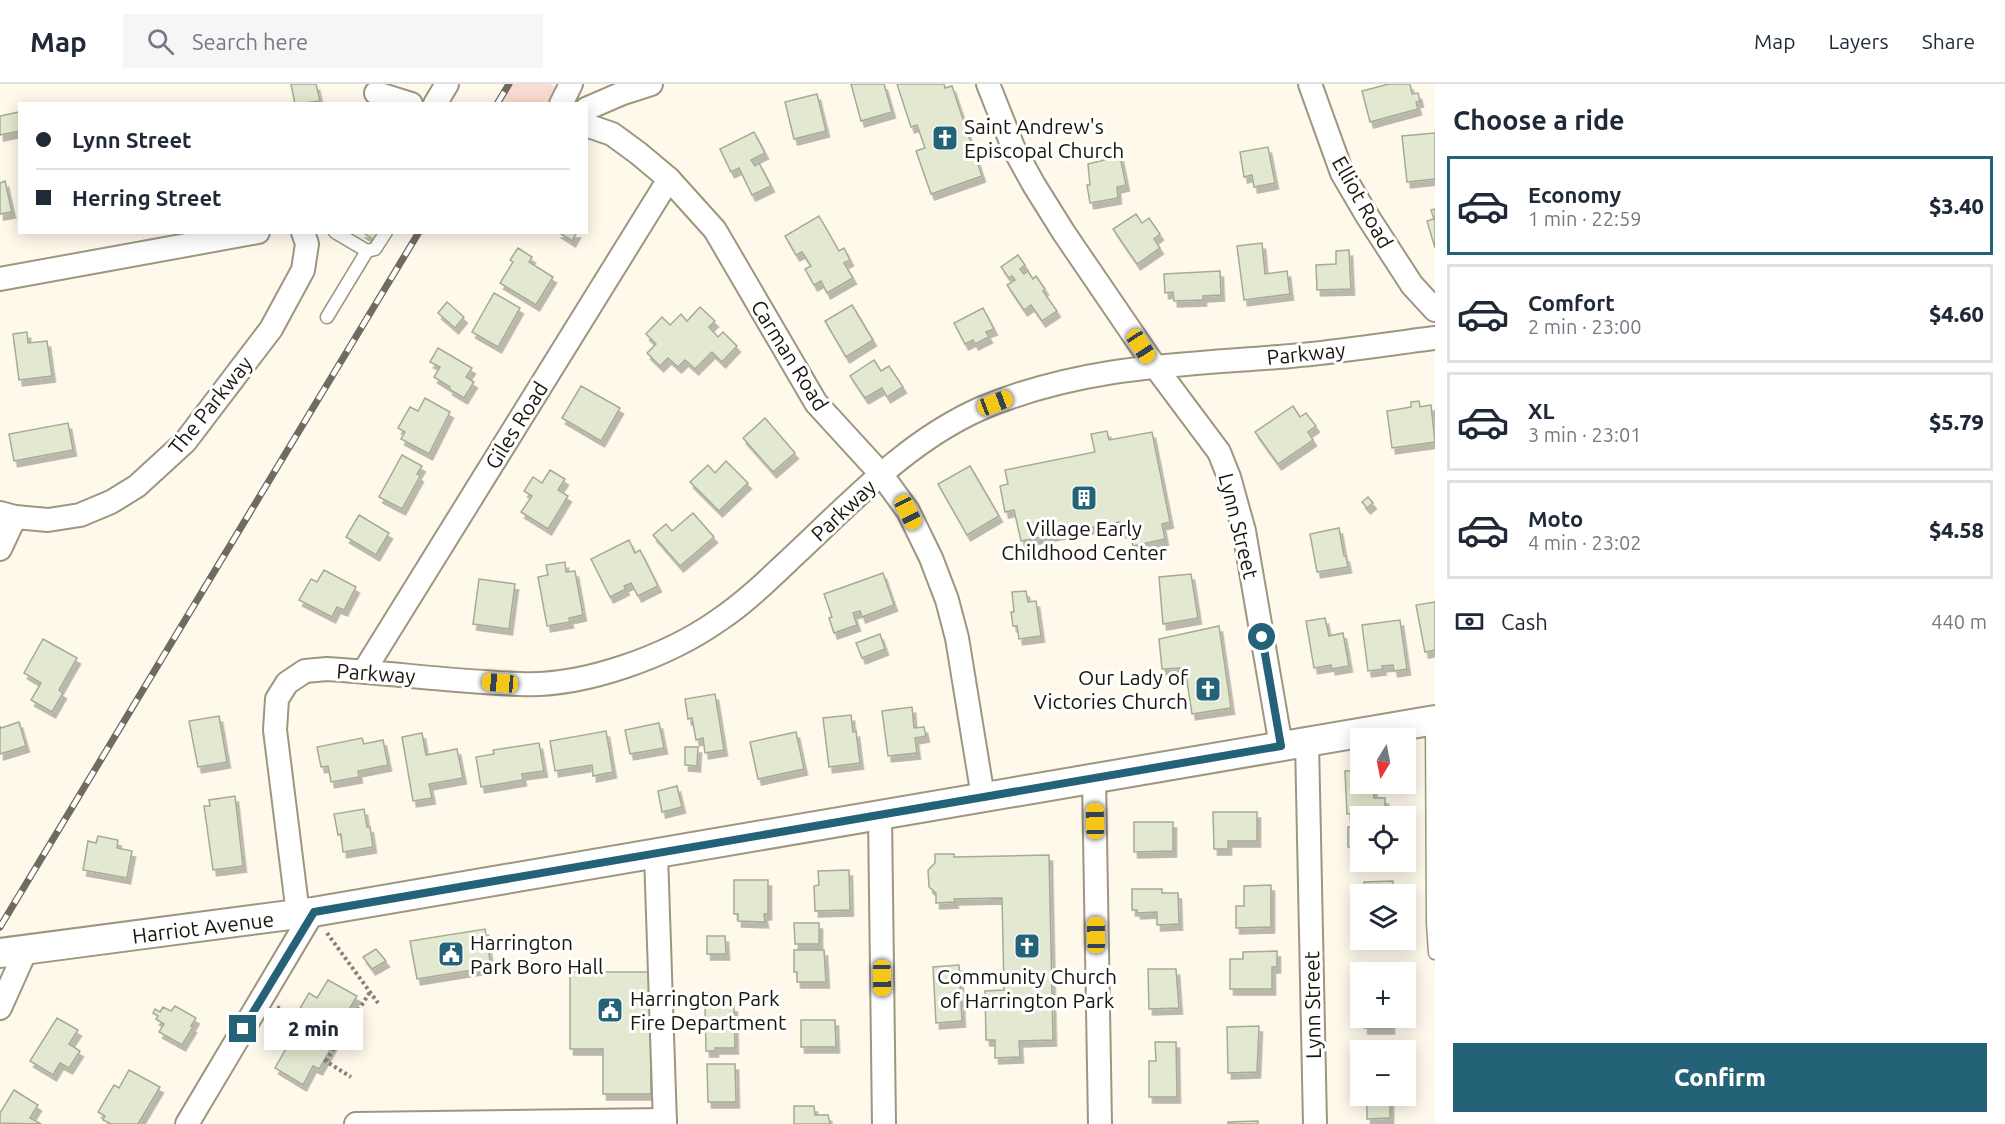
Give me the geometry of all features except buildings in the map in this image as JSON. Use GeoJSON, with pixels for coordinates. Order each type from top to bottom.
{"type":"FeatureCollection","features":[{"type":"Feature","properties":{"kind":"street"},"geometry":{"type":"LineString","coordinates":[[436,102],[447,84]]}},
{"type":"Feature","properties":{"kind":"street"},"geometry":{"type":"LineString","coordinates":[[562,102],[571,84]]}},
{"type":"Feature","properties":{"kind":"street"},"geometry":{"type":"LineString","coordinates":[[588,108],[651,84]]}},
{"type":"Feature","properties":{"kind":"street","name":"Lynn Street"},"geometry":{"type":"LineString","coordinates":[[988,84],[1012,147],[1034,185],[1154,365],[1219,452],[1229,477],[1244,531],[1294,744],[1315,1124]]}},
{"type":"Feature","properties":{"kind":"street","name":"Elliot Road"},"geometry":{"type":"LineString","coordinates":[[1310,84],[1342,173],[1412,285],[1435,310]]}},
{"type":"Feature","properties":{"kind":"street"},"geometry":{"type":"LineString","coordinates":[[373,93],[404,102]]}},
{"type":"Feature","properties":{"kind":"street","name":"Carman Road"},"geometry":{"type":"LineString","coordinates":[[588,126],[612,134],[669,179],[715,230],[816,403],[881,474],[908,512],[931,558],[947,600],[957,638],[984,797]]}},
{"type":"Feature","properties":{"kind":"street","name":"Giles Road"},"geometry":{"type":"LineString","coordinates":[[364,671],[669,179]]}},
{"type":"Feature","properties":{"kind":"street"},"geometry":{"type":"LineString","coordinates":[[0,279],[247,234]]}},
{"type":"Feature","properties":{"kind":"street","name":"The Parkway"},"geometry":{"type":"LineString","coordinates":[[0,549],[8,515],[48,520],[80,515],[111,502],[137,486],[184,442],[271,329],[303,270],[307,244],[304,234]]}},
{"type":"Feature","properties":{"kind":"street","name":"Parkway"},"geometry":{"type":"LineString","coordinates":[[312,919],[275,730],[278,699],[287,683],[305,671],[327,669],[364,671],[523,685],[574,679],[621,668],[682,642],[719,621],[752,595],[881,474],[936,433],[989,406],[1026,391],[1086,375],[1154,365],[1294,355],[1435,338]]}},
{"type":"Feature","properties":{"kind":"street","name":"Harriot Avenue"},"geometry":{"type":"LineString","coordinates":[[13,952],[312,919],[656,854],[1434,721]]}},
{"type":"Feature","properties":{"kind":"street"},"geometry":{"type":"LineString","coordinates":[[1094,778],[1100,1124]]}},
{"type":"Feature","properties":{"kind":"street"},"geometry":{"type":"LineString","coordinates":[[880,816],[884,1124]]}},
{"type":"Feature","properties":{"kind":"street"},"geometry":{"type":"LineString","coordinates":[[356,1124],[665,1122],[656,854]]}},
{"type":"Feature","properties":{"kind":"street"},"geometry":{"type":"LineString","coordinates":[[187,1124],[312,919]]}},
{"type":"Feature","properties":{"kind":"street"},"geometry":{"type":"LineString","coordinates":[[0,1008],[13,952]]}},
{"type":"Feature","properties":{"kind":"lane"},"geometry":{"type":"LineString","coordinates":[[339,234],[367,250],[375,249],[385,234]]}},
{"type":"Feature","properties":{"kind":"lane"},"geometry":{"type":"LineString","coordinates":[[327,317],[367,250]]}},
{"type":"Feature","properties":{"kind":"lane"},"geometry":{"type":"LineString","coordinates":[[1434,721],[1433,923],[1435,953]]}},
{"type":"Feature","properties":{"kind":"path"},"geometry":{"type":"LineString","coordinates":[[312,919],[378,1003]]}},
{"type":"Feature","properties":{"kind":"path"},"geometry":{"type":"LineString","coordinates":[[351,1077],[325,1060],[369,992]]}},
{"type":"Feature","properties":{"kind":"path"},"geometry":{"type":"LineString","coordinates":[[275,1005],[295,1018]]}},
{"type":"Feature","properties":{"kind":"path"},"geometry":{"type":"LineString","coordinates":[[336,1042],[343,1047]]}},
{"type":"Feature","properties":{"kind":"shaded area"},"geometry":{"type":"Polygon","coordinates":[[[509,84],[550,84],[566,93],[562,102],[498,102],[509,84]]]}},
{"type":"Feature","properties":{"kind":"railway"},"geometry":{"type":"LineString","coordinates":[[498,102],[509,84]]}},
{"type":"Feature","properties":{"kind":"railway"},"geometry":{"type":"LineString","coordinates":[[0,927],[418,234]]}},
{"type":"Feature","properties":{"kind":"place","name":"Saint Andrew's Episcopal Church"},"geometry":{"type":"Point","coordinates":[945,138]}},
{"type":"Feature","properties":{"kind":"place","name":"Village Early Childhood Center"},"geometry":{"type":"Point","coordinates":[1084,498]}},
{"type":"Feature","properties":{"kind":"place","name":"Our Lady of Victories Church"},"geometry":{"type":"Point","coordinates":[1208,689]}},
{"type":"Feature","properties":{"kind":"place","name":"Community Church of Harrington Park"},"geometry":{"type":"Point","coordinates":[1027,946]}},
{"type":"Feature","properties":{"kind":"place","name":"Harrington Park Boro Hall"},"geometry":{"type":"Point","coordinates":[451,954]}},
{"type":"Feature","properties":{"kind":"place","name":"Harrington Park Fire Department"},"geometry":{"type":"Point","coordinates":[610,1010]}},
{"type":"Feature","properties":{"kind":"route"},"geometry":{"type":"LineString","coordinates":[[243,1029],[314,912],[1281,746],[1262,637]]}}]}
